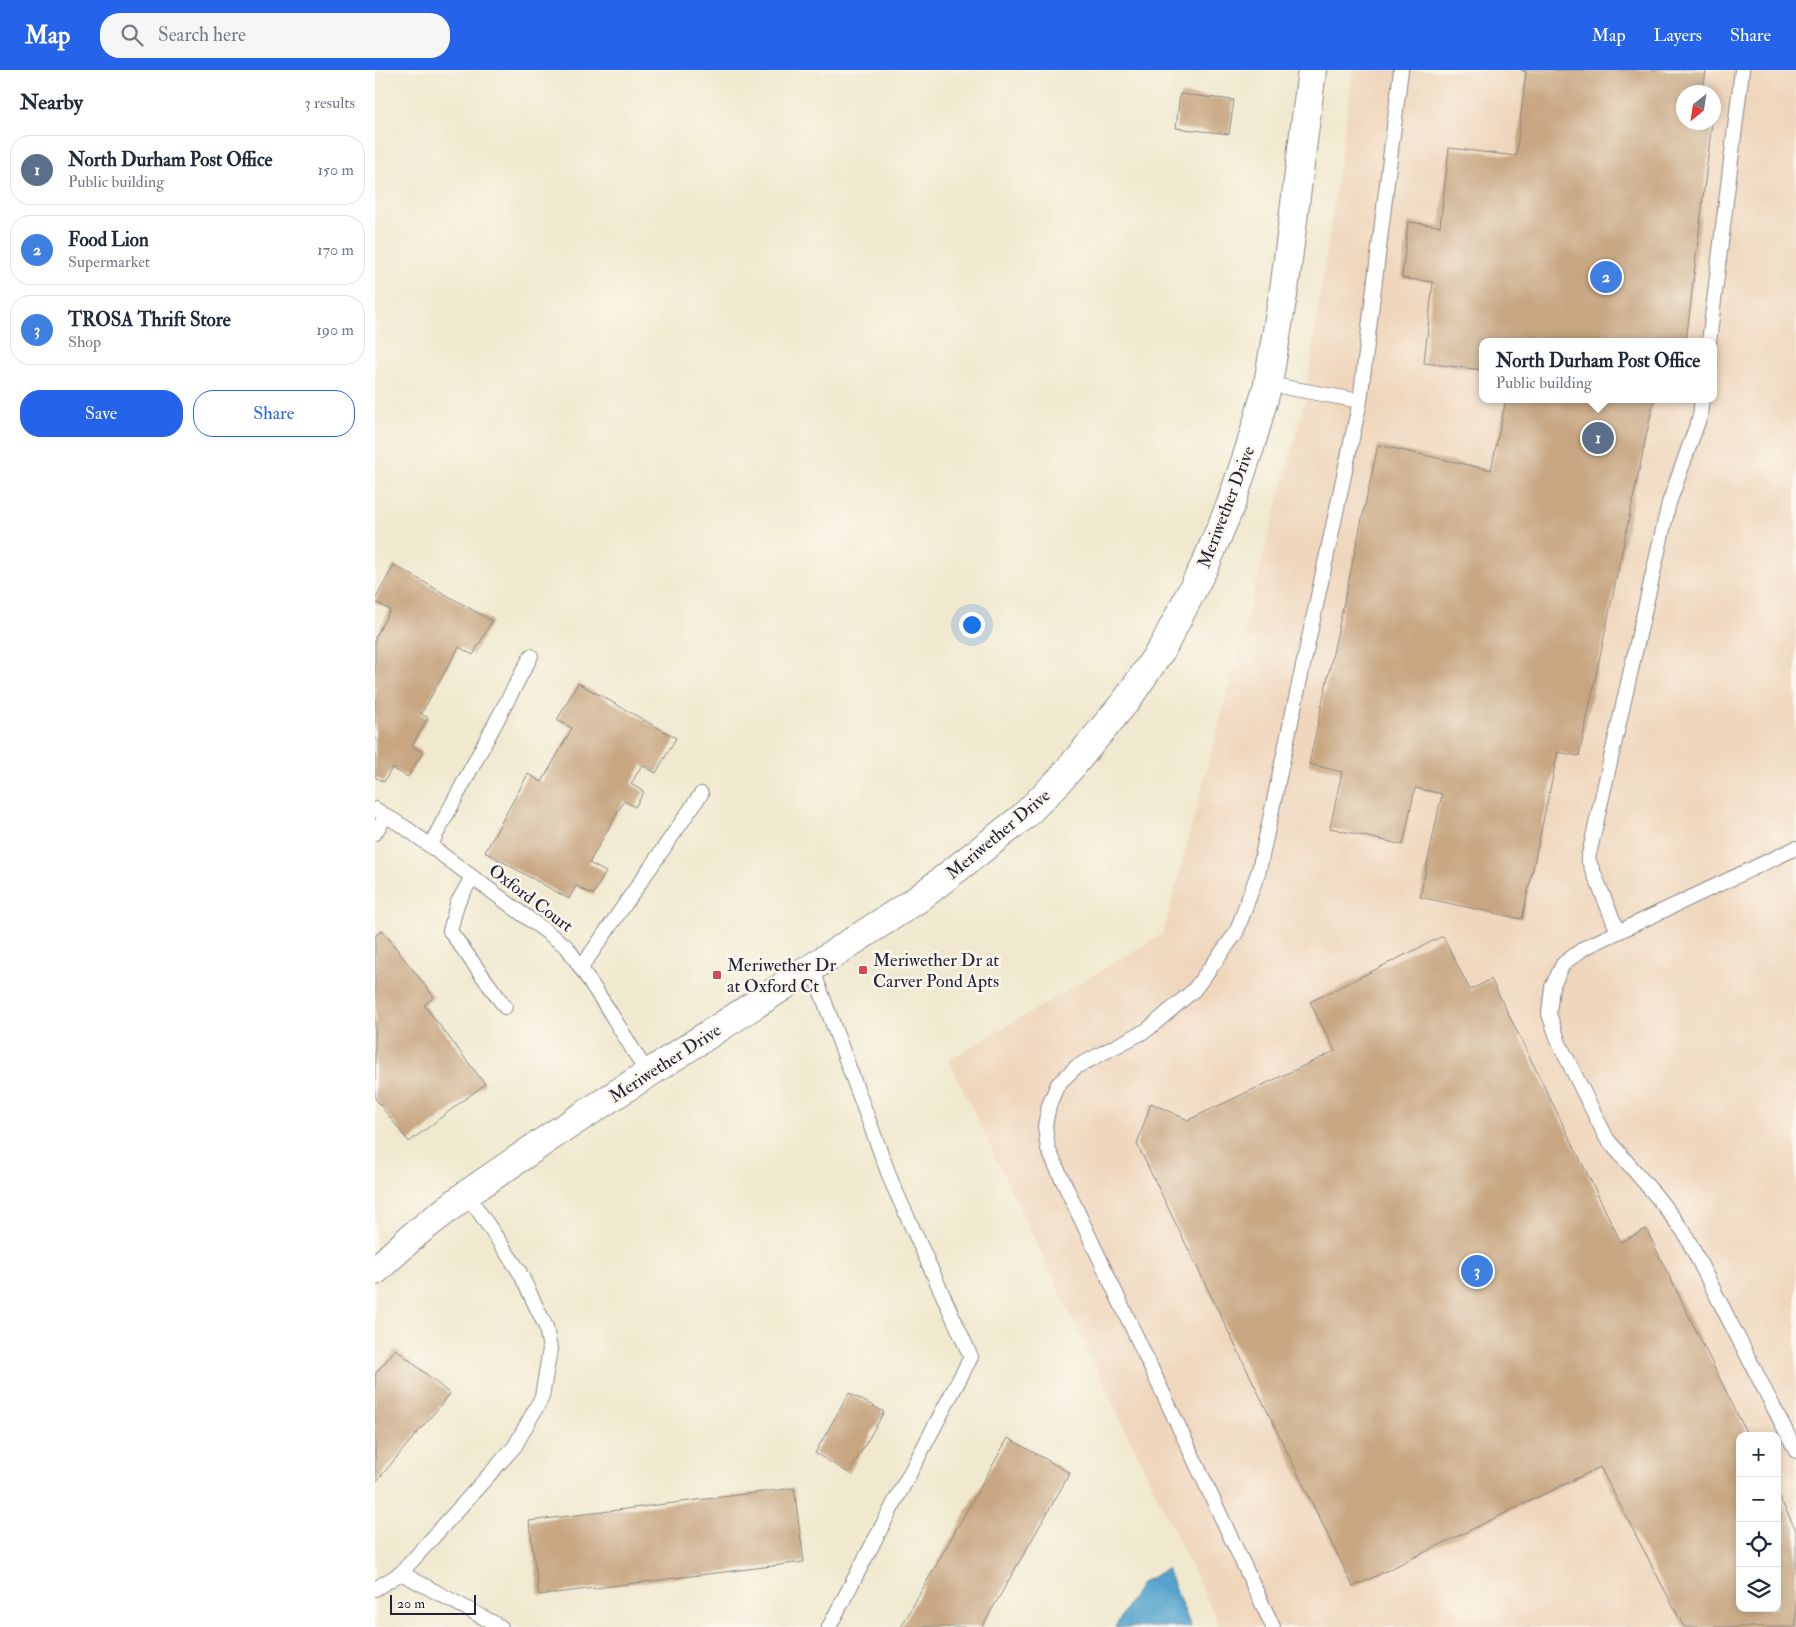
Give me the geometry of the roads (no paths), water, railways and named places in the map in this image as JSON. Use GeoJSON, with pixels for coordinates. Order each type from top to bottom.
{"type":"FeatureCollection","features":[{"type":"Feature","properties":{"kind":"street","name":"Meriwether Drive"},"geometry":{"type":"LineString","coordinates":[[375,1271],[414,1235],[467,1194],[549,1137],[918,899],[1023,816],[1061,779],[1126,701],[1163,647],[1206,563],[1231,504],[1252,441],[1268,384],[1285,283],[1312,70]]}},
{"type":"Feature","properties":{"kind":"lane"},"geometry":{"type":"LineString","coordinates":[[1273,1627],[1048,1150],[1045,1126],[1049,1105],[1058,1084],[1076,1066],[1147,1030],[1194,990],[1236,933],[1259,870],[1360,401],[1401,70]]}},
{"type":"Feature","properties":{"kind":"lane"},"geometry":{"type":"LineString","coordinates":[[1709,338],[1742,70]]}},
{"type":"Feature","properties":{"kind":"lane"},"geometry":{"type":"LineString","coordinates":[[1268,384],[1360,401]]}},
{"type":"Feature","properties":{"kind":"lane"},"geometry":{"type":"LineString","coordinates":[[1618,932],[1587,859],[1669,504],[1700,416],[1702,403]]}},
{"type":"Feature","properties":{"kind":"lane"},"geometry":{"type":"LineString","coordinates":[[430,846],[531,656]]}},
{"type":"Feature","properties":{"kind":"lane"},"geometry":{"type":"LineString","coordinates":[[581,968],[701,794]]}},
{"type":"Feature","properties":{"kind":"lane"},"geometry":{"type":"LineString","coordinates":[[375,833],[381,813]]}},
{"type":"Feature","properties":{"kind":"lane","name":"Oxford Court"},"geometry":{"type":"LineString","coordinates":[[381,813],[430,846],[567,947],[649,1074]]}},
{"type":"Feature","properties":{"kind":"lane"},"geometry":{"type":"LineString","coordinates":[[1796,848],[1584,948],[1563,964],[1552,987],[1549,1014],[1559,1043],[1607,1139],[1657,1197],[1684,1232],[1796,1451]]}},
{"type":"Feature","properties":{"kind":"lane"},"geometry":{"type":"LineString","coordinates":[[472,877],[457,904],[450,930],[505,1007]]}},
{"type":"Feature","properties":{"kind":"lane"},"geometry":{"type":"LineString","coordinates":[[812,968],[892,1183],[971,1357],[829,1627]]}},
{"type":"Feature","properties":{"kind":"lane"},"geometry":{"type":"LineString","coordinates":[[375,1589],[401,1573],[515,1446],[542,1397],[549,1349],[546,1327],[519,1271],[467,1194]]}},
{"type":"Feature","properties":{"kind":"lane"},"geometry":{"type":"LineString","coordinates":[[401,1573],[501,1627]]}},
{"type":"Feature","properties":{"kind":"water"},"geometry":{"type":"Polygon","coordinates":[[[1167,1569],[1191,1627],[1115,1627],[1141,1583],[1167,1569]]]}},
{"type":"Feature","properties":{"kind":"place","name":"Food Lion"},"geometry":{"type":"Point","coordinates":[1606,277]}},
{"type":"Feature","properties":{"kind":"place","name":"North Durham Post Office"},"geometry":{"type":"Point","coordinates":[1598,438]}},
{"type":"Feature","properties":{"kind":"place","name":"Meriwether Dr at Carver Pond Apts"},"geometry":{"type":"Point","coordinates":[863,970]}},
{"type":"Feature","properties":{"kind":"place","name":"Meriwether Dr at Oxford Ct"},"geometry":{"type":"Point","coordinates":[717,975]}},
{"type":"Feature","properties":{"kind":"place","name":"TROSA Thrift Store"},"geometry":{"type":"Point","coordinates":[1477,1271]}}]}
